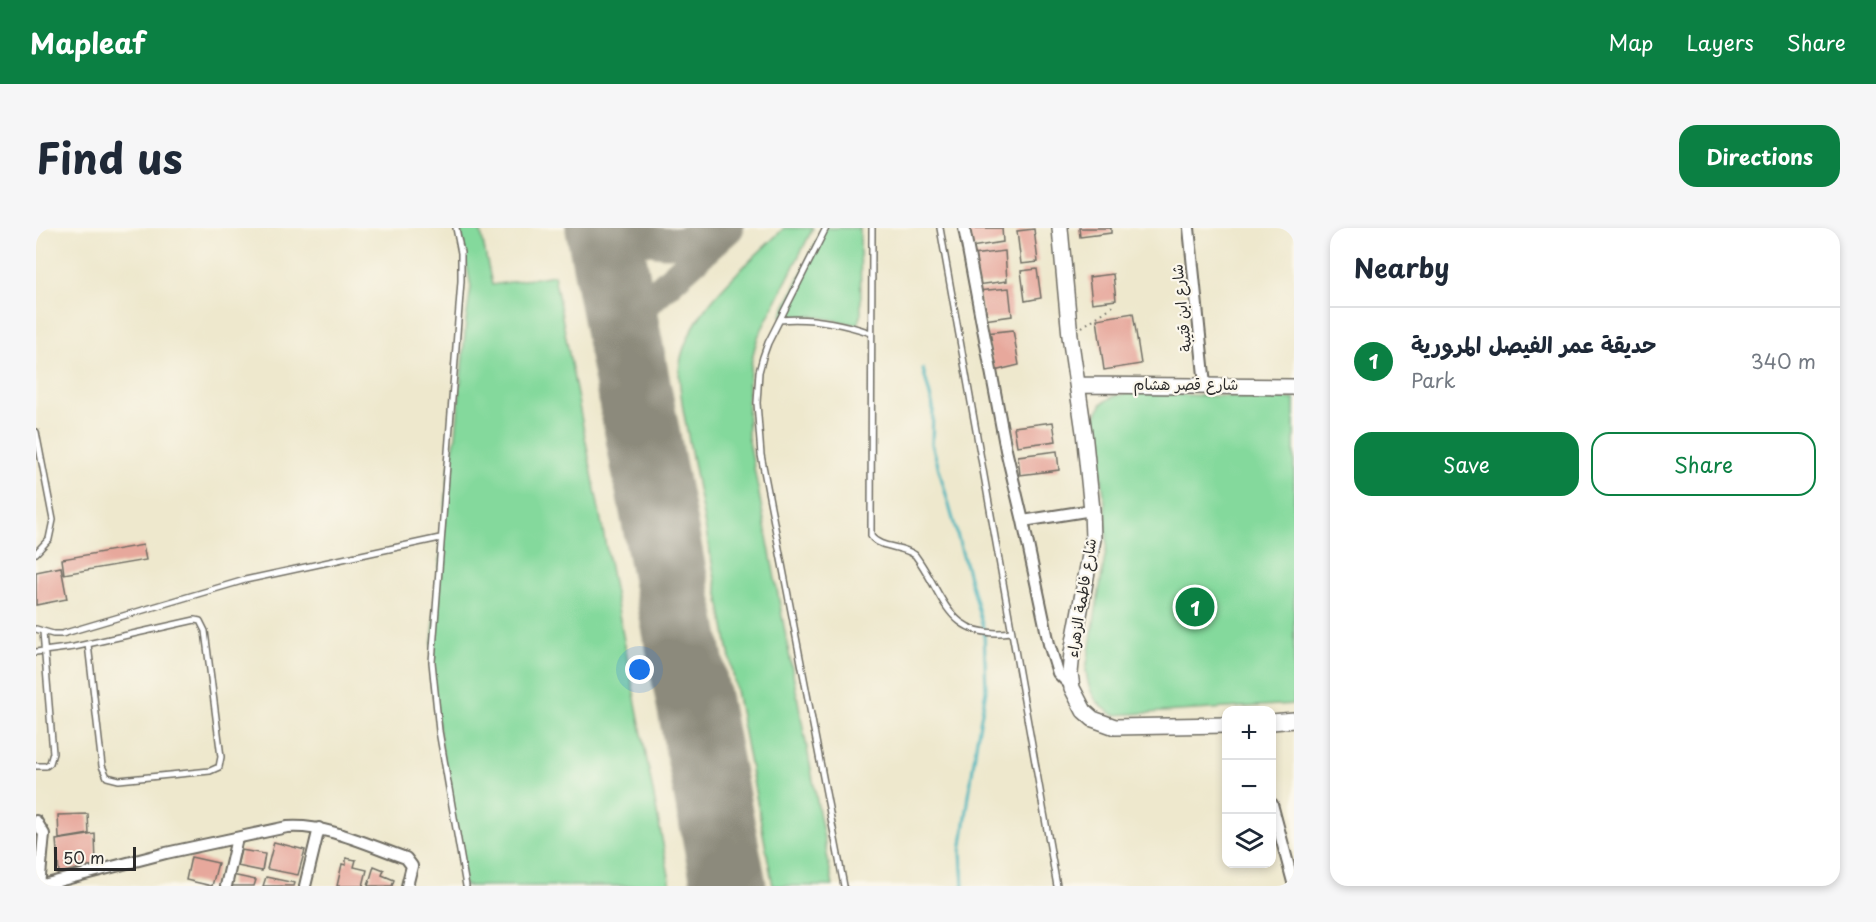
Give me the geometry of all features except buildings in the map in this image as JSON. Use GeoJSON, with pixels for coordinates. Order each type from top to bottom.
{"type":"FeatureCollection","features":[{"type":"Feature","properties":{"kind":"street"},"geometry":{"type":"LineString","coordinates":[[964,228],[1006,450],[1054,665],[1072,688]]}},
{"type":"Feature","properties":{"kind":"street","name":"شارع فاطمة الزهراء"},"geometry":{"type":"LineString","coordinates":[[1060,228],[1070,336],[1092,510],[1093,539],[1072,653],[1070,673],[1072,688],[1084,711],[1093,719],[1115,727],[1222,725]]}},
{"type":"Feature","properties":{"kind":"street","name":"شارع ابن قتيبة"},"geometry":{"type":"LineString","coordinates":[[1189,228],[1205,385]]}},
{"type":"Feature","properties":{"kind":"street","name":"شارع قصر هشام"},"geometry":{"type":"LineString","coordinates":[[1078,385],[1294,387]]}},
{"type":"Feature","properties":{"kind":"street"},"geometry":{"type":"LineString","coordinates":[[1023,521],[1092,510]]}},
{"type":"Feature","properties":{"kind":"street"},"geometry":{"type":"LineString","coordinates":[[1276,722],[1294,720]]}},
{"type":"Feature","properties":{"kind":"street"},"geometry":{"type":"LineString","coordinates":[[1276,814],[1289,849],[1294,886]]}},
{"type":"Feature","properties":{"kind":"street"},"geometry":{"type":"LineString","coordinates":[[36,821],[44,834],[39,886],[166,853],[287,827],[302,826],[319,828],[406,858],[412,866],[406,886]]}},
{"type":"Feature","properties":{"kind":"street"},"geometry":{"type":"LineString","coordinates":[[305,886],[319,828]]}},
{"type":"Feature","properties":{"kind":"street"},"geometry":{"type":"LineString","coordinates":[[226,886],[237,838]]}},
{"type":"Feature","properties":{"kind":"lane"},"geometry":{"type":"LineString","coordinates":[[456,228],[461,253],[461,274],[432,672],[439,731],[466,886]]}},
{"type":"Feature","properties":{"kind":"lane"},"geometry":{"type":"LineString","coordinates":[[826,228],[763,357],[758,380],[757,403],[762,455],[844,886]]}},
{"type":"Feature","properties":{"kind":"lane"},"geometry":{"type":"LineString","coordinates":[[872,228],[871,536],[878,543],[908,550],[915,555],[945,607],[964,624],[987,633],[1011,632]]}},
{"type":"Feature","properties":{"kind":"lane"},"geometry":{"type":"LineString","coordinates":[[940,228],[1057,886]]}},
{"type":"Feature","properties":{"kind":"lane"},"geometry":{"type":"LineString","coordinates":[[780,320],[817,319],[871,333]]}},
{"type":"Feature","properties":{"kind":"lane"},"geometry":{"type":"LineString","coordinates":[[36,432],[53,520],[49,539],[36,554]]}},
{"type":"Feature","properties":{"kind":"lane"},"geometry":{"type":"LineString","coordinates":[[36,629],[53,634],[72,632],[124,614],[245,580],[440,538]]}},
{"type":"Feature","properties":{"kind":"lane"},"geometry":{"type":"LineString","coordinates":[[36,652],[88,644],[189,621],[200,621],[205,630],[221,757],[219,767],[210,771],[119,780],[107,777],[102,766],[88,644]]}},
{"type":"Feature","properties":{"kind":"lane"},"geometry":{"type":"LineString","coordinates":[[36,766],[46,766],[52,759],[43,632]]}},
{"type":"Feature","properties":{"kind":"path"},"geometry":{"type":"LineString","coordinates":[[1070,336],[1116,304]]}},
{"type":"Feature","properties":{"kind":"green space"},"geometry":{"type":"Polygon","coordinates":[[[460,228],[480,228],[492,285],[554,275],[671,886],[464,886],[431,679],[432,644],[449,467],[456,436],[471,287],[460,228]]]}},
{"type":"Feature","properties":{"kind":"green space"},"geometry":{"type":"Polygon","coordinates":[[[784,228],[813,228],[754,349],[748,398],[748,436],[833,886],[773,886],[683,409],[679,371],[687,339],[709,304],[739,271],[784,228]]]}},
{"type":"Feature","properties":{"kind":"green space"},"geometry":{"type":"Polygon","coordinates":[[[823,228],[860,228],[861,316],[858,325],[813,316],[781,316],[823,228]]]}},
{"type":"Feature","properties":{"kind":"green space"},"geometry":{"type":"Polygon","coordinates":[[[1129,393],[1294,399],[1294,704],[1222,706],[1222,708],[1114,715],[1094,697],[1086,670],[1107,544],[1105,503],[1094,420],[1102,403],[1114,396],[1129,393]]]}},
{"type":"Feature","properties":{"kind":"waterway"},"geometry":{"type":"LineString","coordinates":[[923,369],[933,407],[932,444],[984,631],[986,690],[961,852],[963,886]]}},
{"type":"Feature","properties":{"kind":"taxiway"},"geometry":{"type":"LineString","coordinates":[[618,228],[644,239],[669,243],[694,239],[719,228]]}},
{"type":"Feature","properties":{"kind":"taxiway"},"geometry":{"type":"LineString","coordinates":[[621,325],[729,228]]}},
{"type":"Feature","properties":{"kind":"runway"},"geometry":{"type":"LineString","coordinates":[[603,228],[729,886]]}},
{"type":"Feature","properties":{"kind":"place","name":"حديقة عمر الفيصل المرورية"},"geometry":{"type":"Point","coordinates":[1195,607]}}]}
